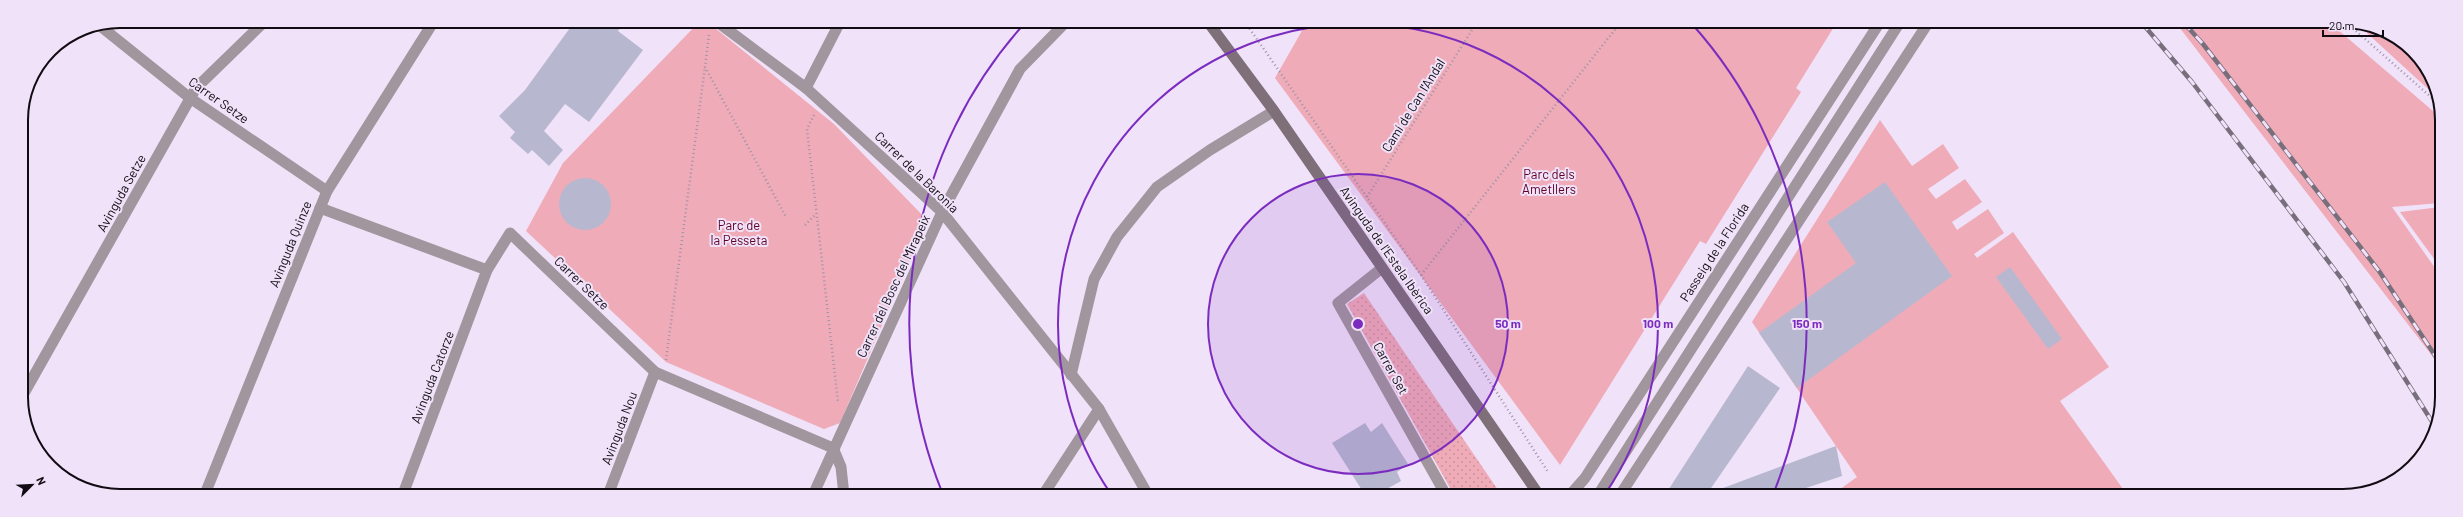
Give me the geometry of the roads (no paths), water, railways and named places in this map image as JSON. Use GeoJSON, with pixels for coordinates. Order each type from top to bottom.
{"type":"FeatureCollection","features":[{"type":"Feature","properties":{"kind":"main road","name":"Avinguda de l'Estela Ibèrica"},"geometry":{"type":"LineString","coordinates":[[1212,28],[1274,112],[1536,489]]}},
{"type":"Feature","properties":{"kind":"street","name":"Avinguda Setze"},"geometry":{"type":"LineString","coordinates":[[28,386],[196,88],[258,28]]}},
{"type":"Feature","properties":{"kind":"street","name":"Avinguda Quinze"},"geometry":{"type":"LineString","coordinates":[[207,489],[327,191],[430,28]]}},
{"type":"Feature","properties":{"kind":"street","name":"Carrer de la Baronia"},"geometry":{"type":"LineString","coordinates":[[724,28],[806,88],[942,212],[1099,409],[1145,489]]}},
{"type":"Feature","properties":{"kind":"street"},"geometry":{"type":"LineString","coordinates":[[806,88],[837,28]]}},
{"type":"Feature","properties":{"kind":"street","name":"Carrer del Bosc del Mirapeix"},"geometry":{"type":"LineString","coordinates":[[816,489],[942,212],[1020,69],[1060,28]]}},
{"type":"Feature","properties":{"kind":"street","name":"Passeig de la Florida"},"geometry":{"type":"LineString","coordinates":[[1575,489],[1585,478],[1876,28]]}},
{"type":"Feature","properties":{"kind":"street"},"geometry":{"type":"LineString","coordinates":[[1602,489],[1896,28]]}},
{"type":"Feature","properties":{"kind":"street"},"geometry":{"type":"LineString","coordinates":[[1624,489],[1924,28]]}},
{"type":"Feature","properties":{"kind":"street","name":"Carrer Setze"},"geometry":{"type":"LineString","coordinates":[[105,30],[190,98],[327,191]]}},
{"type":"Feature","properties":{"kind":"street"},"geometry":{"type":"LineString","coordinates":[[1071,375],[1094,279],[1117,237],[1157,187],[1210,150],[1274,112]]}},
{"type":"Feature","properties":{"kind":"street"},"geometry":{"type":"LineString","coordinates":[[320,208],[487,270]]}},
{"type":"Feature","properties":{"kind":"street","name":"Carrer Setze"},"geometry":{"type":"LineString","coordinates":[[487,270],[510,233],[655,372],[833,448]]}},
{"type":"Feature","properties":{"kind":"street","name":"Carrer Set"},"geometry":{"type":"LineString","coordinates":[[1382,268],[1338,303],[1443,489]]}},
{"type":"Feature","properties":{"kind":"street","name":"Avinguda Catorze"},"geometry":{"type":"LineString","coordinates":[[405,489],[487,270]]}},
{"type":"Feature","properties":{"kind":"street","name":"Avinguda Nou"},"geometry":{"type":"LineString","coordinates":[[610,489],[655,372]]}},
{"type":"Feature","properties":{"kind":"street"},"geometry":{"type":"LineString","coordinates":[[1047,489],[1099,409]]}},
{"type":"Feature","properties":{"kind":"street"},"geometry":{"type":"LineString","coordinates":[[833,448],[842,467],[844,489]]}},
{"type":"Feature","properties":{"kind":"railway"},"geometry":{"type":"LineString","coordinates":[[2146,28],[2192,82],[2344,282],[2431,421]]}},
{"type":"Feature","properties":{"kind":"railway"},"geometry":{"type":"LineString","coordinates":[[2189,28],[2203,44],[2379,271],[2435,355]]}},
{"type":"Feature","properties":{"kind":"park label","name":"Parc dels Ametllers"},"geometry":{"type":"Point","coordinates":[1549,182]}},
{"type":"Feature","properties":{"kind":"park label","name":"Parc de la Pesseta"},"geometry":{"type":"Point","coordinates":[739,232]}}]}
